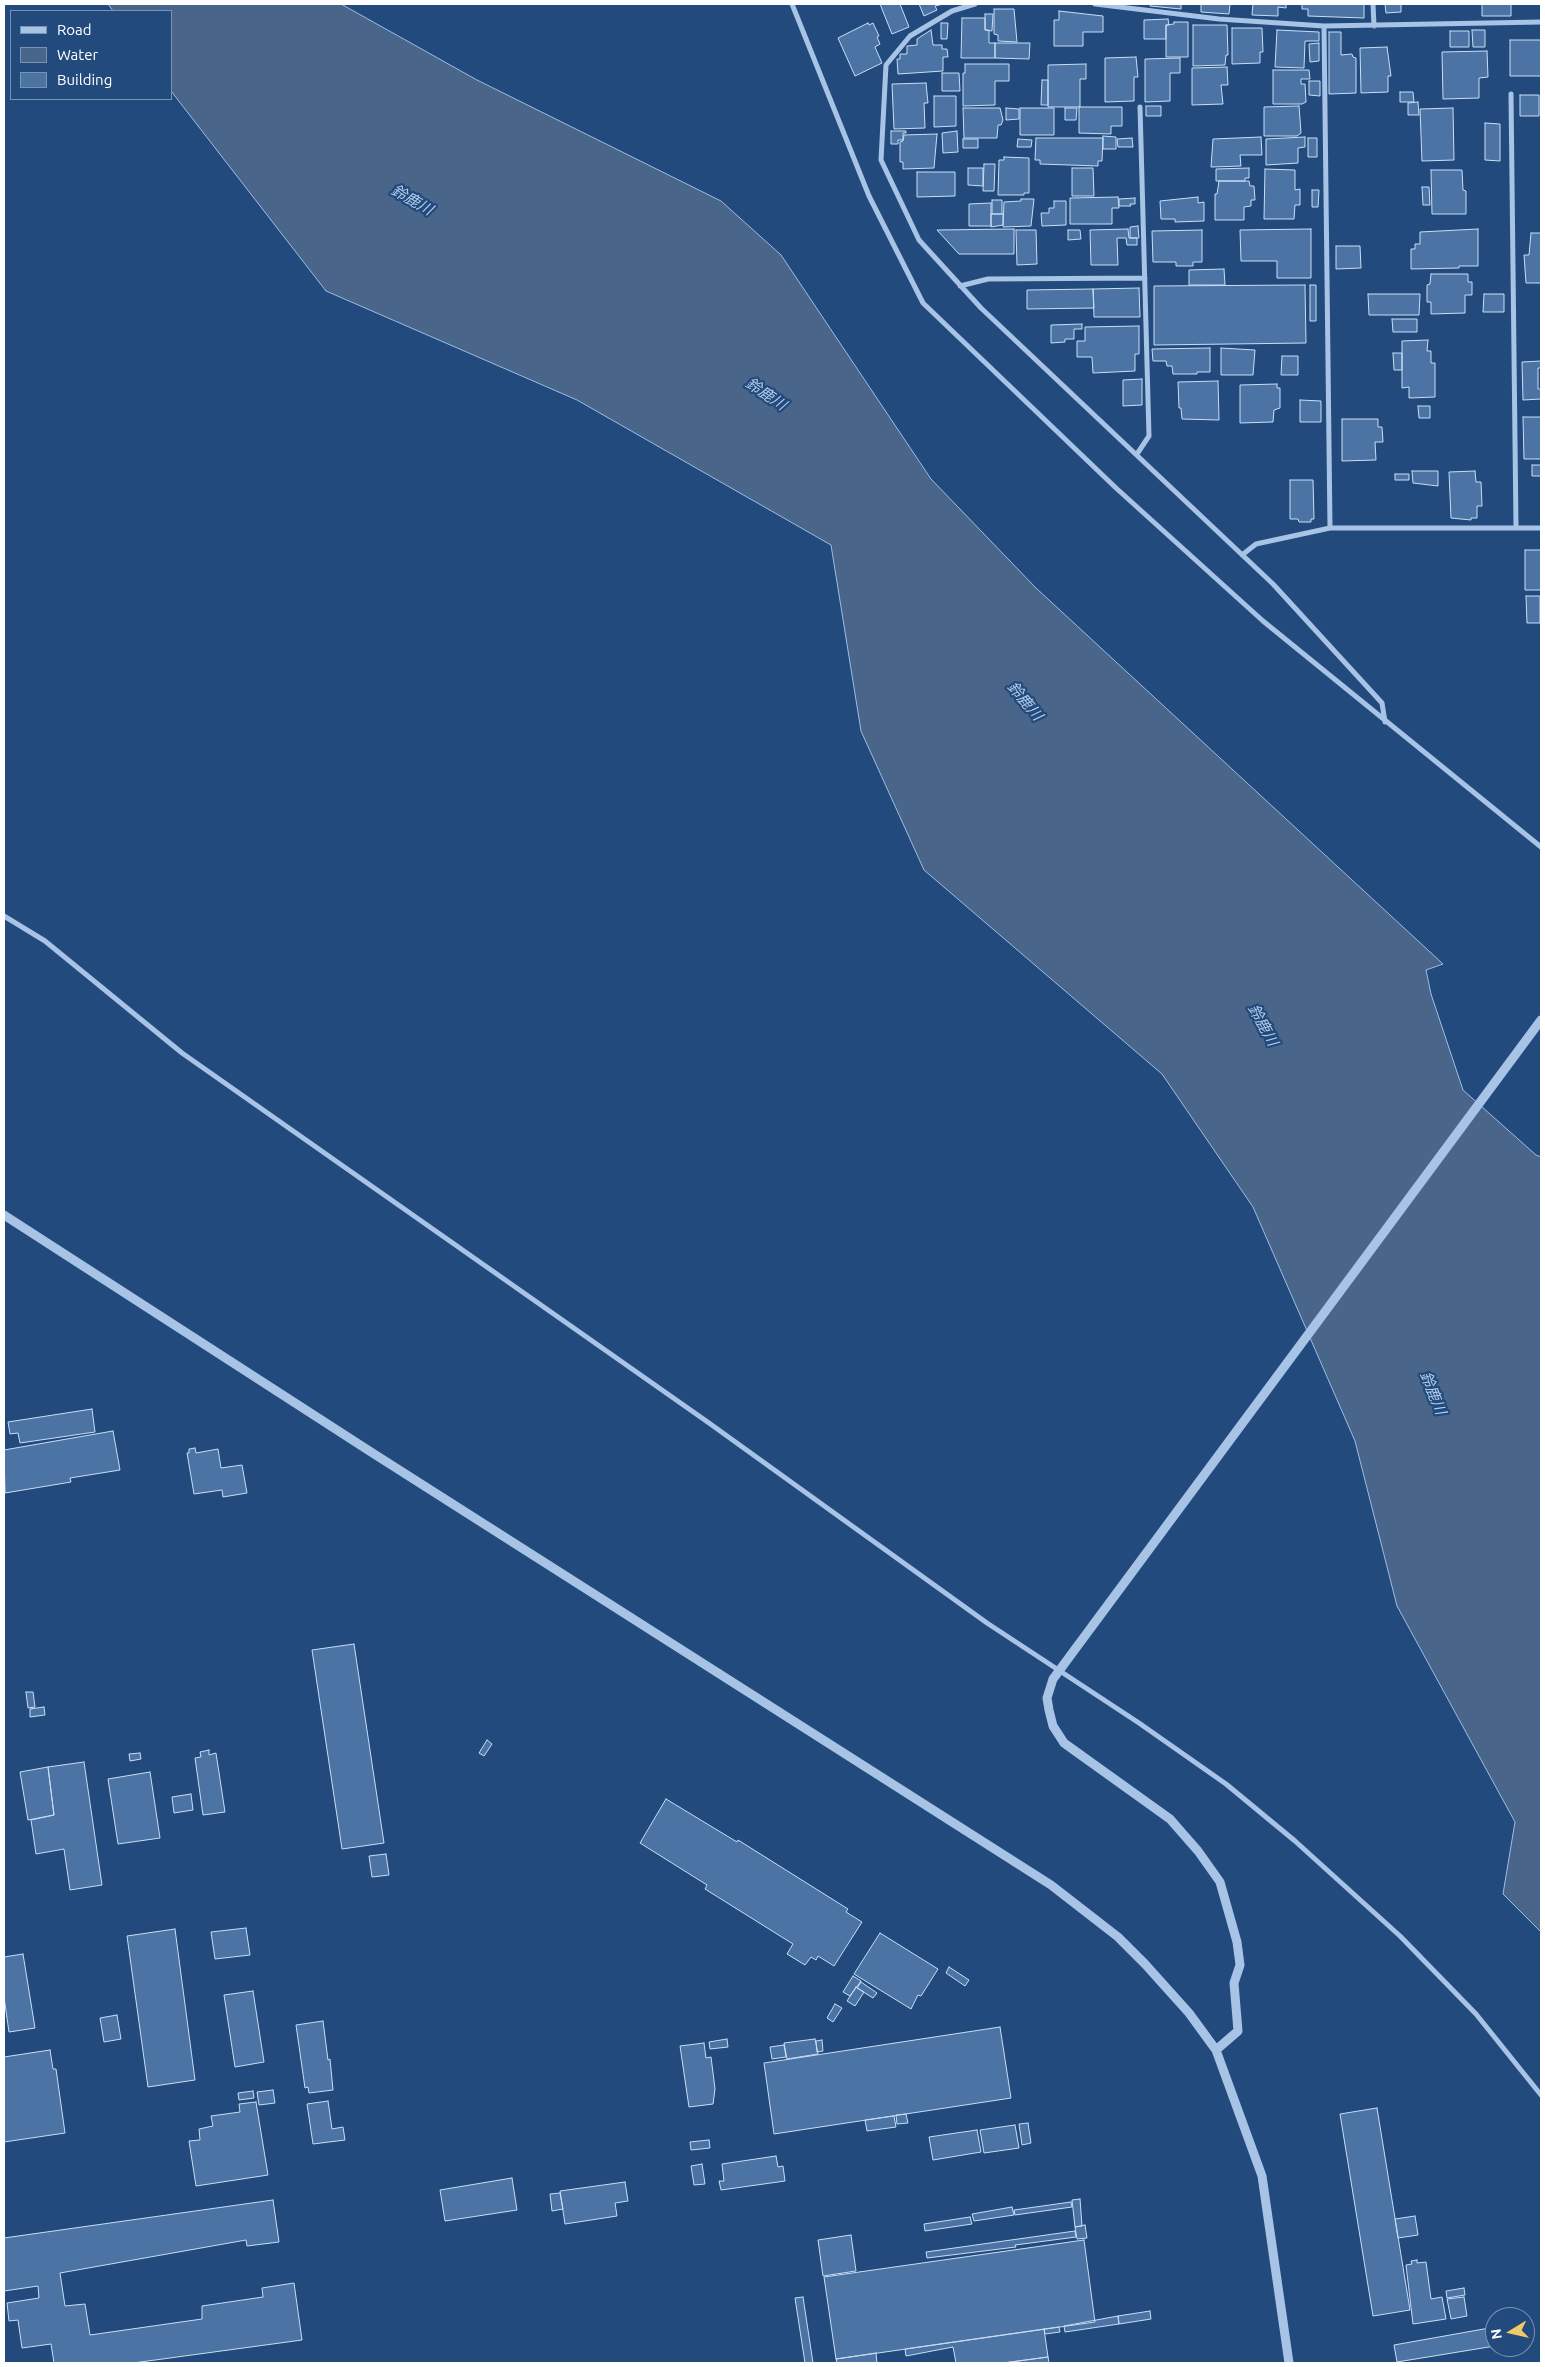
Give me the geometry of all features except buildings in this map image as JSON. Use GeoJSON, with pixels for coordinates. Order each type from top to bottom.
{"type":"FeatureCollection","features":[{"type":"Feature","properties":{"kind":"street"},"geometry":{"type":"LineString","coordinates":[[792,4],[870,196],[923,303],[1116,488],[1263,621],[1541,847]]}},
{"type":"Feature","properties":{"kind":"street"},"geometry":{"type":"LineString","coordinates":[[975,4],[952,11],[910,36],[886,65],[880,160],[919,240],[981,308],[1273,584],[1382,703],[1385,722]]}},
{"type":"Feature","properties":{"kind":"street"},"geometry":{"type":"LineString","coordinates":[[1095,4],[1220,19],[1324,26],[1541,22]]}},
{"type":"Feature","properties":{"kind":"street"},"geometry":{"type":"LineString","coordinates":[[1373,4],[1374,26]]}},
{"type":"Feature","properties":{"kind":"street"},"geometry":{"type":"LineString","coordinates":[[1324,26],[1330,528]]}},
{"type":"Feature","properties":{"kind":"street"},"geometry":{"type":"LineString","coordinates":[[1511,94],[1516,527]]}},
{"type":"Feature","properties":{"kind":"street"},"geometry":{"type":"LineString","coordinates":[[1137,454],[1150,436],[1140,107]]}},
{"type":"Feature","properties":{"kind":"street"},"geometry":{"type":"LineString","coordinates":[[960,286],[988,279],[1145,278]]}},
{"type":"Feature","properties":{"kind":"street"},"geometry":{"type":"LineString","coordinates":[[1242,555],[1256,544],[1330,528],[1541,528]]}},
{"type":"Feature","properties":{"kind":"street"},"geometry":{"type":"LineString","coordinates":[[4,916],[45,941],[182,1053],[709,1423],[988,1623],[1059,1669],[1226,1784],[1295,1842],[1400,1936],[1476,2014],[1541,2095]]}},
{"type":"Feature","properties":{"kind":"street"},"geometry":{"type":"LineString","coordinates":[[1216,2050],[1238,2032],[1234,1983],[1240,1966],[1237,1942],[1220,1882],[1198,1851],[1170,1819],[1064,1743],[1053,1726],[1047,1698],[1059,1669],[1065,1660],[1432,1171],[1541,1020]]}},
{"type":"Feature","properties":{"kind":"street"},"geometry":{"type":"LineString","coordinates":[[4,1215],[371,1452],[1051,1885],[1118,1937],[1189,2013],[1216,2050],[1262,2176],[1289,2363]]}},
{"type":"Feature","properties":{"kind":"water","name":"鈴鹿川"},"geometry":{"type":"Polygon","coordinates":[[[108,4],[341,4],[477,80],[721,201],[781,255],[931,479],[1036,588],[1443,964],[1426,970],[1431,994],[1463,1090],[1536,1155],[1541,1157],[1541,1932],[1503,1894],[1515,1822],[1397,1606],[1355,1441],[1253,1207],[1162,1074],[924,870],[861,731],[831,545],[577,400],[326,291],[172,92],[172,10],[112,10],[108,4]]]}}]}
